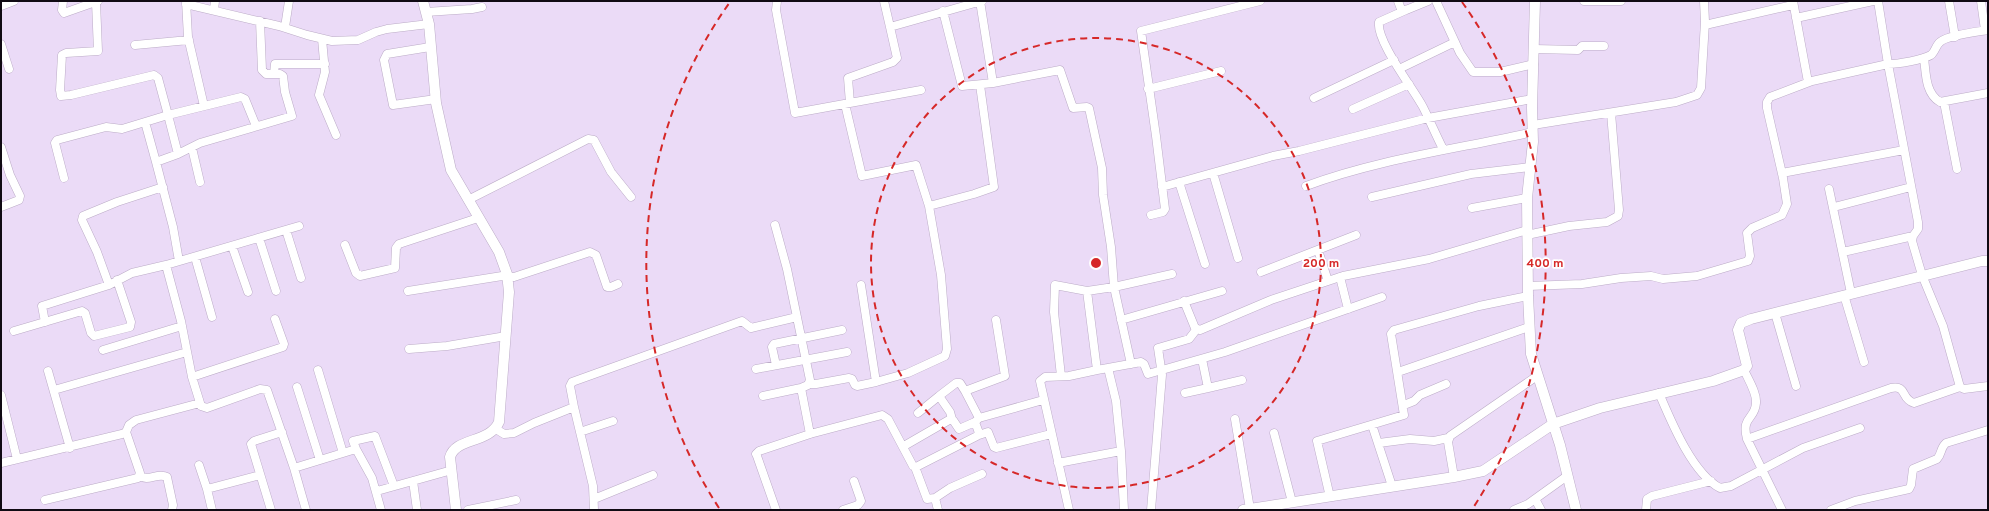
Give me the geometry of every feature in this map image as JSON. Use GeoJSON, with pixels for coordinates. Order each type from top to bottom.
{"type":"FeatureCollection","features":[{"type":"Feature","properties":{"kind":"street"},"geometry":{"type":"LineString","coordinates":[[1,6],[14,1]]}},
{"type":"Feature","properties":{"kind":"street"},"geometry":{"type":"LineString","coordinates":[[63,1],[62,10],[64,13],[97,1],[98,51],[66,53],[62,55],[60,90],[62,96],[72,95],[154,75],[158,78],[178,154]]}},
{"type":"Feature","properties":{"kind":"street"},"geometry":{"type":"LineString","coordinates":[[214,10],[215,1]]}},
{"type":"Feature","properties":{"kind":"street"},"geometry":{"type":"LineString","coordinates":[[285,27],[289,1]]}},
{"type":"Feature","properties":{"kind":"street"},"geometry":{"type":"LineString","coordinates":[[423,1],[429,24],[436,99],[451,170],[499,252],[507,277],[509,292],[499,422],[496,428],[484,437],[454,449],[450,457],[456,510]]}},
{"type":"Feature","properties":{"kind":"street"},"geometry":{"type":"LineString","coordinates":[[777,1],[776,10],[794,112],[848,104],[921,90]]}},
{"type":"Feature","properties":{"kind":"street"},"geometry":{"type":"LineString","coordinates":[[763,396],[801,388],[810,384],[849,378],[857,386],[876,382],[908,373],[942,358],[947,353],[941,275],[929,206],[916,165],[862,176],[848,104],[848,78],[893,62],[897,58],[884,1]]}},
{"type":"Feature","properties":{"kind":"street"},"geometry":{"type":"LineString","coordinates":[[890,26],[981,1],[993,83]]}},
{"type":"Feature","properties":{"kind":"street"},"geometry":{"type":"LineString","coordinates":[[1151,215],[1164,211],[1156,136],[1140,34],[1142,30],[1260,1]]}},
{"type":"Feature","properties":{"kind":"street"},"geometry":{"type":"LineString","coordinates":[[1398,1],[1401,9],[1406,10]]}},
{"type":"Feature","properties":{"kind":"street"},"geometry":{"type":"LineString","coordinates":[[1428,1],[1379,22],[1378,28],[1394,60],[1428,118],[1443,150]]}},
{"type":"Feature","properties":{"kind":"street"},"geometry":{"type":"LineString","coordinates":[[1436,1],[1455,42],[1469,68],[1473,72],[1500,72],[1534,64]]}},
{"type":"Feature","properties":{"kind":"street"},"geometry":{"type":"LineString","coordinates":[[1535,1],[1532,99],[1533,128],[1527,198],[1528,291],[1531,354],[1553,424],[1576,510]]}},
{"type":"Feature","properties":{"kind":"street"},"geometry":{"type":"LineString","coordinates":[[1584,1],[1620,1]]}},
{"type":"Feature","properties":{"kind":"street"},"geometry":{"type":"LineString","coordinates":[[1306,186],[1356,169],[1443,150],[1474,145],[1533,128],[1676,102],[1697,95],[1701,88],[1705,25],[1704,1]]}},
{"type":"Feature","properties":{"kind":"street"},"geometry":{"type":"LineString","coordinates":[[1796,18],[1873,1]]}},
{"type":"Feature","properties":{"kind":"street"},"geometry":{"type":"LineString","coordinates":[[1878,1],[1918,229],[1913,236],[1912,241],[1922,275],[1943,326],[1960,387]]}},
{"type":"Feature","properties":{"kind":"street"},"geometry":{"type":"LineString","coordinates":[[1949,1],[1956,37]]}},
{"type":"Feature","properties":{"kind":"street"},"geometry":{"type":"LineString","coordinates":[[1330,497],[1317,442],[1403,416],[1405,413],[1391,334],[1398,328],[1528,291],[1621,278],[1651,276],[1663,279],[1697,276],[1748,261],[1750,256],[1747,233],[1752,228],[1782,216],[1787,204],[1767,102],[1770,97],[1808,82],[1888,64],[1898,64],[1924,58],[1932,54],[1940,42],[1987,30],[1981,1]]}},
{"type":"Feature","properties":{"kind":"street"},"geometry":{"type":"LineString","coordinates":[[204,106],[189,40],[186,2],[285,27],[307,36],[332,41],[358,40],[387,29],[429,24]]}},
{"type":"Feature","properties":{"kind":"street"},"geometry":{"type":"LineString","coordinates":[[1705,25],[1793,3],[1808,82]]}},
{"type":"Feature","properties":{"kind":"street"},"geometry":{"type":"LineString","coordinates":[[426,12],[482,7]]}},
{"type":"Feature","properties":{"kind":"street"},"geometry":{"type":"LineString","coordinates":[[943,11],[961,84],[966,87],[1060,70],[1063,74],[1073,108],[1089,108],[1102,168],[1103,195],[1111,247],[1114,287],[1131,364]]}},
{"type":"Feature","properties":{"kind":"street"},"geometry":{"type":"LineString","coordinates":[[156,162],[200,144],[293,114],[284,92],[283,76],[280,74],[266,74],[262,70],[260,21]]}},
{"type":"Feature","properties":{"kind":"street"},"geometry":{"type":"LineString","coordinates":[[322,39],[325,64],[323,81],[319,95],[336,135]]}},
{"type":"Feature","properties":{"kind":"street"},"geometry":{"type":"LineString","coordinates":[[135,45],[189,40]]}},
{"type":"Feature","properties":{"kind":"street"},"geometry":{"type":"LineString","coordinates":[[1399,69],[1455,42]]}},
{"type":"Feature","properties":{"kind":"street"},"geometry":{"type":"LineString","coordinates":[[1,44],[10,69]]}},
{"type":"Feature","properties":{"kind":"street"},"geometry":{"type":"LineString","coordinates":[[1534,49],[1578,50],[1586,45],[1604,46]]}},
{"type":"Feature","properties":{"kind":"street"},"geometry":{"type":"LineString","coordinates":[[430,47],[387,54],[384,60],[393,105],[436,99]]}},
{"type":"Feature","properties":{"kind":"street"},"geometry":{"type":"LineString","coordinates":[[1924,58],[1928,87],[1933,98],[1940,102],[1988,93]]}},
{"type":"Feature","properties":{"kind":"street"},"geometry":{"type":"LineString","coordinates":[[1314,98],[1394,60]]}},
{"type":"Feature","properties":{"kind":"street"},"geometry":{"type":"LineString","coordinates":[[274,74],[275,64],[325,64]]}},
{"type":"Feature","properties":{"kind":"street"},"geometry":{"type":"LineString","coordinates":[[1148,89],[1220,71]]}},
{"type":"Feature","properties":{"kind":"street"},"geometry":{"type":"LineString","coordinates":[[1353,109],[1409,84]]}},
{"type":"Feature","properties":{"kind":"street"},"geometry":{"type":"LineString","coordinates":[[929,206],[994,187],[980,85]]}},
{"type":"Feature","properties":{"kind":"street"},"geometry":{"type":"LineString","coordinates":[[64,178],[55,142],[57,140],[106,127],[122,128],[168,115],[244,97],[256,126]]}},
{"type":"Feature","properties":{"kind":"street"},"geometry":{"type":"LineString","coordinates":[[1162,188],[1273,156],[1299,151],[1428,118],[1532,99]]}},
{"type":"Feature","properties":{"kind":"street"},"geometry":{"type":"LineString","coordinates":[[1944,102],[1956,169]]}},
{"type":"Feature","properties":{"kind":"street"},"geometry":{"type":"LineString","coordinates":[[1151,510],[1162,371],[1158,348],[1189,339],[1196,330],[1200,330],[1271,300],[1356,272],[1429,259],[1527,233],[1569,226],[1607,222],[1618,216],[1619,203],[1611,113]]}},
{"type":"Feature","properties":{"kind":"street"},"geometry":{"type":"LineString","coordinates":[[145,122],[174,227],[179,261]]}},
{"type":"Feature","properties":{"kind":"street"},"geometry":{"type":"LineString","coordinates":[[468,200],[588,139],[594,140],[611,172],[631,197]]}},
{"type":"Feature","properties":{"kind":"street"},"geometry":{"type":"LineString","coordinates":[[1,147],[10,175],[20,196],[19,200],[1,207]]}},
{"type":"Feature","properties":{"kind":"street"},"geometry":{"type":"LineString","coordinates":[[192,148],[200,182]]}},
{"type":"Feature","properties":{"kind":"street"},"geometry":{"type":"LineString","coordinates":[[1782,173],[1904,150]]}},
{"type":"Feature","properties":{"kind":"street"},"geometry":{"type":"LineString","coordinates":[[1372,197],[1471,174],[1530,167]]}},
{"type":"Feature","properties":{"kind":"street"},"geometry":{"type":"LineString","coordinates":[[1213,173],[1238,258]]}},
{"type":"Feature","properties":{"kind":"street"},"geometry":{"type":"LineString","coordinates":[[1180,182],[1205,264]]}},
{"type":"Feature","properties":{"kind":"street"},"geometry":{"type":"LineString","coordinates":[[109,285],[98,252],[82,218],[84,215],[117,202],[163,187]]}},
{"type":"Feature","properties":{"kind":"street"},"geometry":{"type":"LineString","coordinates":[[1834,207],[1911,187]]}},
{"type":"Feature","properties":{"kind":"street"},"geometry":{"type":"LineString","coordinates":[[1829,189],[1843,252],[1848,294],[1864,362]]}},
{"type":"Feature","properties":{"kind":"street"},"geometry":{"type":"LineString","coordinates":[[1472,208],[1527,198]]}},
{"type":"Feature","properties":{"kind":"street"},"geometry":{"type":"LineString","coordinates":[[345,245],[356,273],[360,276],[395,268],[396,248],[399,244],[478,218]]}},
{"type":"Feature","properties":{"kind":"street"},"geometry":{"type":"LineString","coordinates":[[775,225],[787,269],[810,384]]}},
{"type":"Feature","properties":{"kind":"street"},"geometry":{"type":"LineString","coordinates":[[45,322],[42,306],[109,285],[132,273],[195,257],[299,226]]}},
{"type":"Feature","properties":{"kind":"street"},"geometry":{"type":"LineString","coordinates":[[286,230],[301,278]]}},
{"type":"Feature","properties":{"kind":"street"},"geometry":{"type":"LineString","coordinates":[[1260,272],[1356,235]]}},
{"type":"Feature","properties":{"kind":"street"},"geometry":{"type":"LineString","coordinates":[[1843,252],[1913,236]]}},
{"type":"Feature","properties":{"kind":"street"},"geometry":{"type":"LineString","coordinates":[[259,238],[276,291]]}},
{"type":"Feature","properties":{"kind":"street"},"geometry":{"type":"LineString","coordinates":[[232,246],[248,292]]}},
{"type":"Feature","properties":{"kind":"street"},"geometry":{"type":"LineString","coordinates":[[1318,250],[1328,281]]}},
{"type":"Feature","properties":{"kind":"street"},"geometry":{"type":"LineString","coordinates":[[408,291],[502,276],[514,277],[593,252],[596,256],[607,287],[618,284]]}},
{"type":"Feature","properties":{"kind":"street"},"geometry":{"type":"LineString","coordinates":[[195,257],[212,318]]}},
{"type":"Feature","properties":{"kind":"street"},"geometry":{"type":"LineString","coordinates":[[1782,510],[1747,438],[1744,428],[1746,422],[1756,407],[1756,401],[1744,370],[1746,366],[1738,330],[1740,325],[1751,319],[1922,275],[1982,261],[1988,261]]}},
{"type":"Feature","properties":{"kind":"street"},"geometry":{"type":"LineString","coordinates":[[166,265],[182,326],[192,377],[202,407],[207,408],[263,389],[269,393],[294,468],[306,510]]}},
{"type":"Feature","properties":{"kind":"street"},"geometry":{"type":"LineString","coordinates":[[1061,376],[1054,312],[1055,285],[1087,291],[1114,287],[1172,274]]}},
{"type":"Feature","properties":{"kind":"street"},"geometry":{"type":"LineString","coordinates":[[1340,277],[1348,309]]}},
{"type":"Feature","properties":{"kind":"street"},"geometry":{"type":"LineString","coordinates":[[14,331],[84,311],[91,333],[94,336],[130,327],[131,322],[117,280]]}},
{"type":"Feature","properties":{"kind":"street"},"geometry":{"type":"LineString","coordinates":[[861,285],[876,382]]}},
{"type":"Feature","properties":{"kind":"street"},"geometry":{"type":"LineString","coordinates":[[1087,291],[1096,370]]}},
{"type":"Feature","properties":{"kind":"street"},"geometry":{"type":"LineString","coordinates":[[1121,320],[1222,291]]}},
{"type":"Feature","properties":{"kind":"street"},"geometry":{"type":"LineString","coordinates":[[1069,510],[1043,400],[1040,384],[1042,378],[1142,362],[1148,374],[1162,371],[1202,359],[1382,297]]}},
{"type":"Feature","properties":{"kind":"street"},"geometry":{"type":"LineString","coordinates":[[1184,301],[1196,330]]}},
{"type":"Feature","properties":{"kind":"street"},"geometry":{"type":"LineString","coordinates":[[1776,313],[1796,386]]}},
{"type":"Feature","properties":{"kind":"street"},"geometry":{"type":"LineString","coordinates":[[594,510],[593,486],[574,407],[570,386],[572,382],[742,321],[752,328],[797,317]]}},
{"type":"Feature","properties":{"kind":"street"},"geometry":{"type":"LineString","coordinates":[[192,377],[283,347],[284,344],[275,319]]}},
{"type":"Feature","properties":{"kind":"street"},"geometry":{"type":"LineString","coordinates":[[965,391],[1006,374],[996,320]]}},
{"type":"Feature","properties":{"kind":"street"},"geometry":{"type":"LineString","coordinates":[[103,350],[182,326]]}},
{"type":"Feature","properties":{"kind":"street"},"geometry":{"type":"LineString","coordinates":[[1398,372],[1529,327]]}},
{"type":"Feature","properties":{"kind":"street"},"geometry":{"type":"LineString","coordinates":[[776,365],[773,345],[842,330]]}},
{"type":"Feature","properties":{"kind":"street"},"geometry":{"type":"LineString","coordinates":[[409,349],[447,346],[506,336]]}},
{"type":"Feature","properties":{"kind":"street"},"geometry":{"type":"LineString","coordinates":[[54,390],[187,352]]}},
{"type":"Feature","properties":{"kind":"street"},"geometry":{"type":"LineString","coordinates":[[756,369],[846,352]]}},
{"type":"Feature","properties":{"kind":"street"},"geometry":{"type":"LineString","coordinates":[[1202,359],[1208,388]]}},
{"type":"Feature","properties":{"kind":"street"},"geometry":{"type":"LineString","coordinates":[[1108,368],[1116,401],[1121,451],[1124,510]]}},
{"type":"Feature","properties":{"kind":"street"},"geometry":{"type":"LineString","coordinates":[[318,370],[344,453]]}},
{"type":"Feature","properties":{"kind":"street"},"geometry":{"type":"LineString","coordinates":[[1235,419],[1247,509],[1273,508],[1292,502],[1454,477],[1483,471],[1553,424],[1600,408],[1713,381],[1744,370]]}},
{"type":"Feature","properties":{"kind":"street"},"geometry":{"type":"LineString","coordinates":[[48,371],[70,448]]}},
{"type":"Feature","properties":{"kind":"street"},"geometry":{"type":"LineString","coordinates":[[1185,393],[1242,380]]}},
{"type":"Feature","properties":{"kind":"street"},"geometry":{"type":"LineString","coordinates":[[1378,443],[1410,439],[1434,442],[1448,438],[1486,410],[1538,380]]}},
{"type":"Feature","properties":{"kind":"street"},"geometry":{"type":"LineString","coordinates":[[918,413],[958,382],[965,391],[977,420],[979,435]]}},
{"type":"Feature","properties":{"kind":"street"},"geometry":{"type":"LineString","coordinates":[[1404,405],[1414,401],[1420,395],[1446,384]]}},
{"type":"Feature","properties":{"kind":"street"},"geometry":{"type":"LineString","coordinates":[[1747,438],[1891,388],[1898,387],[1902,389],[1906,398],[1914,403],[1941,395],[1960,387],[1964,389],[1988,386]]}},
{"type":"Feature","properties":{"kind":"street"},"geometry":{"type":"LineString","coordinates":[[297,387],[320,460]]}},
{"type":"Feature","properties":{"kind":"street"},"geometry":{"type":"LineString","coordinates":[[801,388],[810,434]]}},
{"type":"Feature","properties":{"kind":"street"},"geometry":{"type":"LineString","coordinates":[[1659,393],[1678,436],[1711,481],[1720,488],[1731,486],[1762,468],[1803,448],[1860,428]]}},
{"type":"Feature","properties":{"kind":"street"},"geometry":{"type":"LineString","coordinates":[[1,395],[5,429],[17,459]]}},
{"type":"Feature","properties":{"kind":"street"},"geometry":{"type":"LineString","coordinates":[[939,396],[959,429],[977,420],[1043,400]]}},
{"type":"Feature","properties":{"kind":"street"},"geometry":{"type":"LineString","coordinates":[[172,510],[173,505],[166,477],[163,475],[145,479],[140,476],[126,432],[129,424],[136,420],[200,403]]}},
{"type":"Feature","properties":{"kind":"street"},"geometry":{"type":"LineString","coordinates":[[496,428],[504,434],[514,433],[534,423],[574,407]]}},
{"type":"Feature","properties":{"kind":"street"},"geometry":{"type":"LineString","coordinates":[[776,510],[756,454],[759,451],[810,434],[882,415],[888,419],[904,446],[915,467],[927,498],[935,498],[950,488],[982,474]]}},
{"type":"Feature","properties":{"kind":"street"},"geometry":{"type":"LineString","coordinates":[[904,446],[952,419]]}},
{"type":"Feature","properties":{"kind":"street"},"geometry":{"type":"LineString","coordinates":[[580,432],[613,421]]}},
{"type":"Feature","properties":{"kind":"street"},"geometry":{"type":"LineString","coordinates":[[1372,426],[1392,486]]}},
{"type":"Feature","properties":{"kind":"street"},"geometry":{"type":"LineString","coordinates":[[1831,510],[1855,501],[1909,489],[1913,469],[1937,459],[1942,446],[1946,443],[1988,430]]}},
{"type":"Feature","properties":{"kind":"street"},"geometry":{"type":"LineString","coordinates":[[1,463],[70,448],[126,432]]}},
{"type":"Feature","properties":{"kind":"street"},"geometry":{"type":"LineString","coordinates":[[271,510],[251,444],[254,441],[282,432]]}},
{"type":"Feature","properties":{"kind":"street"},"geometry":{"type":"LineString","coordinates":[[915,467],[988,432],[994,447],[996,448],[1051,434]]}},
{"type":"Feature","properties":{"kind":"street"},"geometry":{"type":"LineString","coordinates":[[1274,433],[1292,502]]}},
{"type":"Feature","properties":{"kind":"street"},"geometry":{"type":"LineString","coordinates":[[381,510],[377,491],[353,441],[375,436],[394,486]]}},
{"type":"Feature","properties":{"kind":"street"},"geometry":{"type":"LineString","coordinates":[[1448,438],[1454,477]]}},
{"type":"Feature","properties":{"kind":"street"},"geometry":{"type":"LineString","coordinates":[[294,468],[356,449]]}},
{"type":"Feature","properties":{"kind":"street"},"geometry":{"type":"LineString","coordinates":[[1058,463],[1121,451]]}},
{"type":"Feature","properties":{"kind":"street"},"geometry":{"type":"LineString","coordinates":[[200,465],[212,510]]}},
{"type":"Feature","properties":{"kind":"street"},"geometry":{"type":"LineString","coordinates":[[377,491],[452,470]]}},
{"type":"Feature","properties":{"kind":"street"},"geometry":{"type":"LineString","coordinates":[[207,489],[260,475]]}},
{"type":"Feature","properties":{"kind":"street"},"geometry":{"type":"LineString","coordinates":[[594,499],[653,475]]}},
{"type":"Feature","properties":{"kind":"street"},"geometry":{"type":"LineString","coordinates":[[45,500],[135,479],[140,476]]}},
{"type":"Feature","properties":{"kind":"street"},"geometry":{"type":"LineString","coordinates":[[1514,510],[1535,499],[1567,476]]}},
{"type":"Feature","properties":{"kind":"street"},"geometry":{"type":"LineString","coordinates":[[413,481],[417,510]]}},
{"type":"Feature","properties":{"kind":"street"},"geometry":{"type":"LineString","coordinates":[[843,510],[858,505],[862,502],[854,481]]}},
{"type":"Feature","properties":{"kind":"street"},"geometry":{"type":"LineString","coordinates":[[1646,510],[1647,500],[1652,496],[1711,481]]}},
{"type":"Feature","properties":{"kind":"street"},"geometry":{"type":"LineString","coordinates":[[935,498],[938,510]]}},
{"type":"Feature","properties":{"kind":"street"},"geometry":{"type":"LineString","coordinates":[[1535,499],[1541,510]]}},
{"type":"Feature","properties":{"kind":"street"},"geometry":{"type":"LineString","coordinates":[[468,510],[516,500]]}}]}
